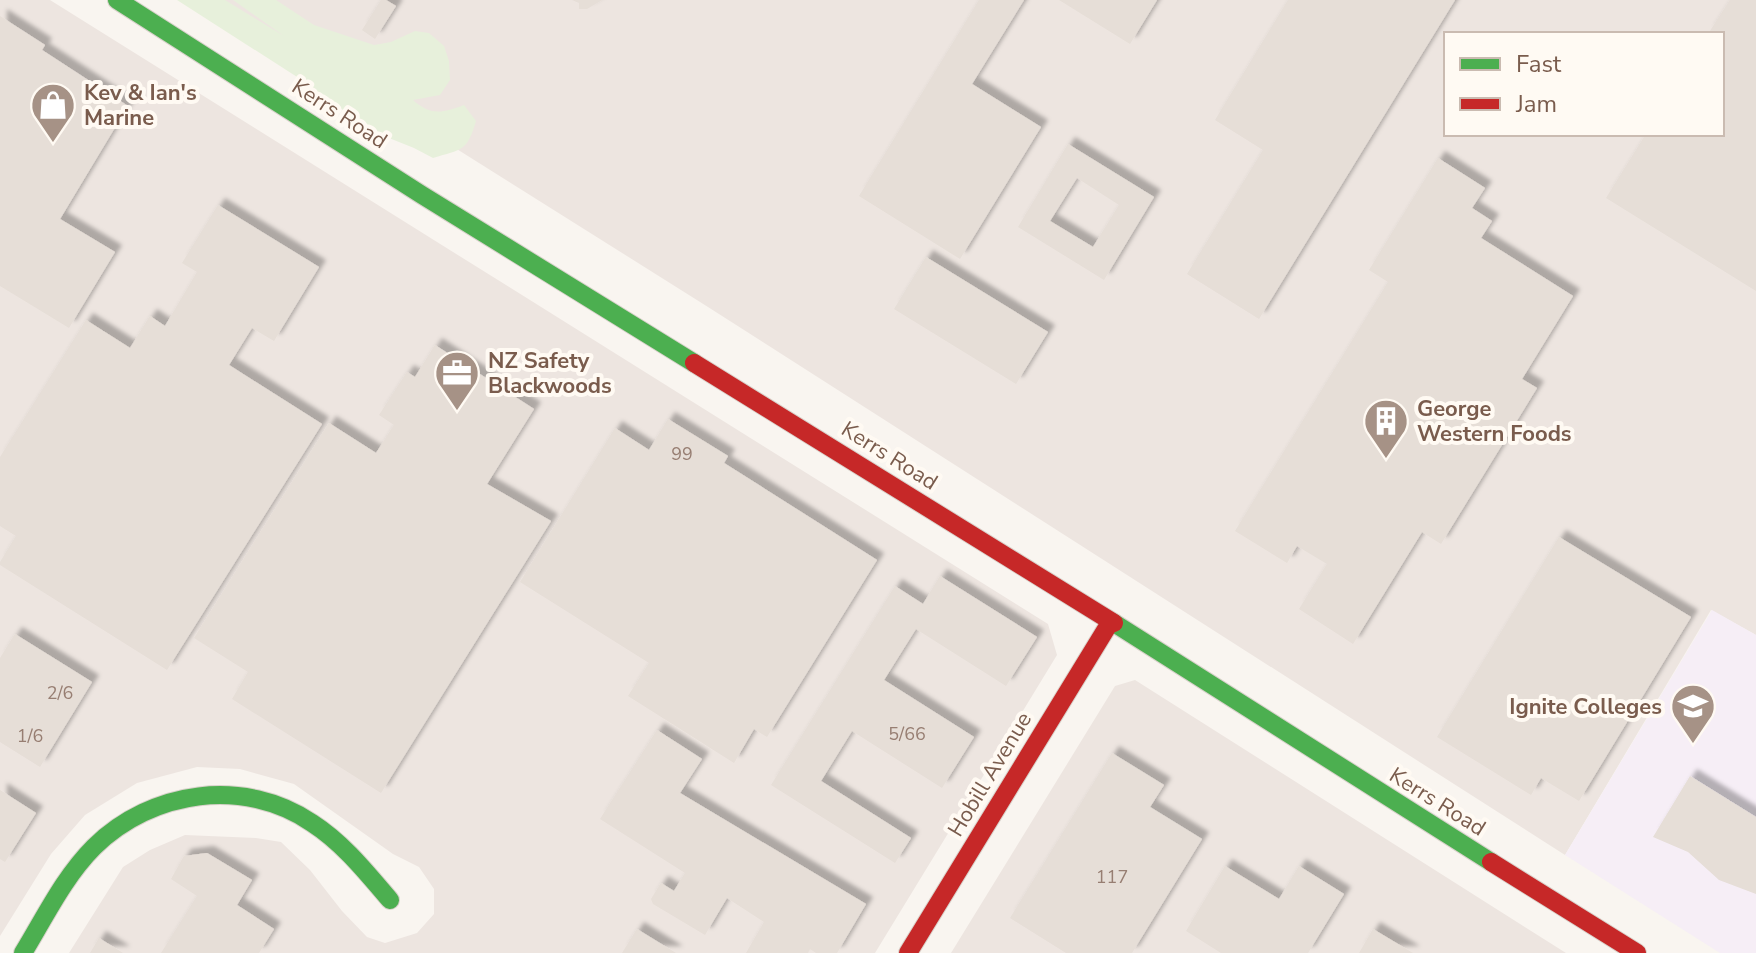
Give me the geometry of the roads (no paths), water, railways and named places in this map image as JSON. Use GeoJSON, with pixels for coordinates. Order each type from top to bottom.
{"type":"FeatureCollection","features":[{"type":"Feature","properties":{"kind":"main road","name":"Kerrs Road"},"geometry":{"type":"LineString","coordinates":[[117,0],[422,195],[1111,621],[1637,953]]}},
{"type":"Feature","properties":{"kind":"main road","name":"Hobill Avenue"},"geometry":{"type":"LineString","coordinates":[[908,953],[1111,621]]}},
{"type":"Feature","properties":{"kind":"main road"},"geometry":{"type":"LineString","coordinates":[[23,953],[72,875],[93,847],[116,827],[141,812],[170,801],[207,794],[240,795],[268,801],[294,812],[318,827],[361,866],[390,900]]}},
{"type":"Feature","properties":{"kind":"place","name":"Kev & Ian's Marine"},"geometry":{"type":"Point","coordinates":[53,144]}},
{"type":"Feature","properties":{"kind":"place","name":"NZ Safety Blackwoods"},"geometry":{"type":"Point","coordinates":[457,412]}},
{"type":"Feature","properties":{"kind":"place","name":"George Western Foods"},"geometry":{"type":"Point","coordinates":[1386,460]}},
{"type":"Feature","properties":{"kind":"place","name":"Ignite Colleges"},"geometry":{"type":"Point","coordinates":[1693,745]}}]}
